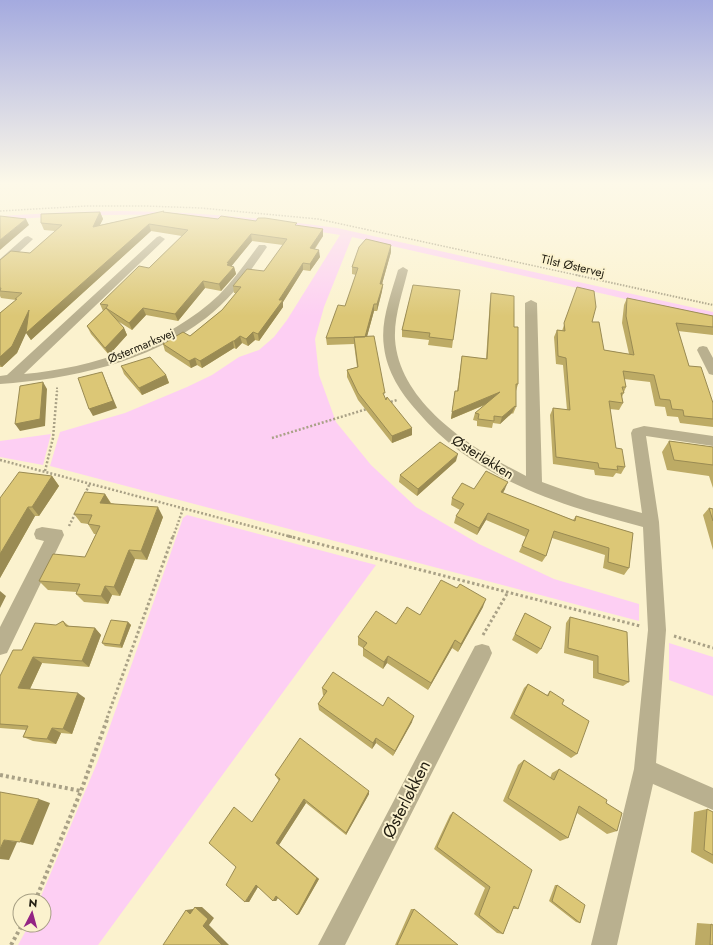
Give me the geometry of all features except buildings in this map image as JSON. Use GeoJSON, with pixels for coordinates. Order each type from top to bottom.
{"type":"FeatureCollection","features":[{"type":"Feature","properties":{"kind":"street"},"geometry":{"type":"LineString","coordinates":[[0,264],[28,239]]}},
{"type":"Feature","properties":{"kind":"street","name":"Østermarksvej"},"geometry":{"type":"LineString","coordinates":[[5,380],[160,239]]}},
{"type":"Feature","properties":{"kind":"street","name":"Østermarksvej"},"geometry":{"type":"LineString","coordinates":[[5,380],[58,374],[108,361],[137,351],[185,327],[207,312],[222,298],[262,247]]}},
{"type":"Feature","properties":{"kind":"street","name":"Østerløkken"},"geometry":{"type":"LineString","coordinates":[[402,270],[391,319],[390,346],[394,363],[405,387],[425,414],[457,444],[493,466],[534,486],[577,502],[651,522]]}},
{"type":"Feature","properties":{"kind":"street","name":"Østerløkken"},"geometry":{"type":"LineString","coordinates":[[531,303],[534,486]]}},
{"type":"Feature","properties":{"kind":"street"},"geometry":{"type":"LineString","coordinates":[[703,350],[713,371]]}},
{"type":"Feature","properties":{"kind":"street"},"geometry":{"type":"LineString","coordinates":[[604,945],[645,769],[657,630],[651,522],[638,433],[644,431],[713,441]]}},
{"type":"Feature","properties":{"kind":"street"},"geometry":{"type":"LineString","coordinates":[[0,646],[49,535]]}},
{"type":"Feature","properties":{"kind":"street","name":"Østerløkken"},"geometry":{"type":"LineString","coordinates":[[331,945],[482,654]]}},
{"type":"Feature","properties":{"kind":"street"},"geometry":{"type":"LineString","coordinates":[[645,769],[713,799]]}},
{"type":"Feature","properties":{"kind":"path","name":"Tilst Østervej"},"geometry":{"type":"LineString","coordinates":[[355,227],[713,305]]}},
{"type":"Feature","properties":{"kind":"path"},"geometry":{"type":"LineString","coordinates":[[45,471],[53,438],[58,374]]}},
{"type":"Feature","properties":{"kind":"path"},"geometry":{"type":"LineString","coordinates":[[382,404],[411,395]]}},
{"type":"Feature","properties":{"kind":"path"},"geometry":{"type":"LineString","coordinates":[[272,438],[367,409]]}},
{"type":"Feature","properties":{"kind":"path"},"geometry":{"type":"LineString","coordinates":[[0,460],[183,509],[657,630],[713,648]]}},
{"type":"Feature","properties":{"kind":"path"},"geometry":{"type":"LineString","coordinates":[[84,496],[90,483]]}},
{"type":"Feature","properties":{"kind":"path"},"geometry":{"type":"LineString","coordinates":[[38,893],[81,791],[183,509]]}},
{"type":"Feature","properties":{"kind":"path"},"geometry":{"type":"LineString","coordinates":[[49,535],[67,529],[77,510]]}},
{"type":"Feature","properties":{"kind":"path"},"geometry":{"type":"LineString","coordinates":[[482,654],[476,648],[508,592]]}},
{"type":"Feature","properties":{"kind":"path"},"geometry":{"type":"LineString","coordinates":[[0,775],[81,791]]}},
{"type":"Feature","properties":{"kind":"path"},"geometry":{"type":"LineString","coordinates":[[11,945],[18,933]]}},
{"type":"Feature","properties":{"kind":"shaded area"},"geometry":{"type":"Polygon","coordinates":[[[285,227],[337,228],[713,312],[713,320],[352,237],[324,307],[315,339],[319,375],[336,422],[371,465],[416,507],[479,544],[554,579],[639,604],[639,621],[50,466],[60,432],[125,413],[187,387],[212,375],[239,357],[259,350],[274,337],[287,320],[340,235],[285,227]]]}},
{"type":"Feature","properties":{"kind":"shaded area"},"geometry":{"type":"Polygon","coordinates":[[[51,434],[43,465],[0,457],[0,441],[51,434]]]}},
{"type":"Feature","properties":{"kind":"shaded area"},"geometry":{"type":"Polygon","coordinates":[[[187,515],[376,565],[98,945],[18,945],[25,933],[52,933],[52,893],[42,893],[97,763],[183,518],[187,515]]]}},
{"type":"Feature","properties":{"kind":"shaded area"},"geometry":{"type":"Polygon","coordinates":[[[669,643],[713,657],[713,696],[669,680],[669,643]]]}}]}
